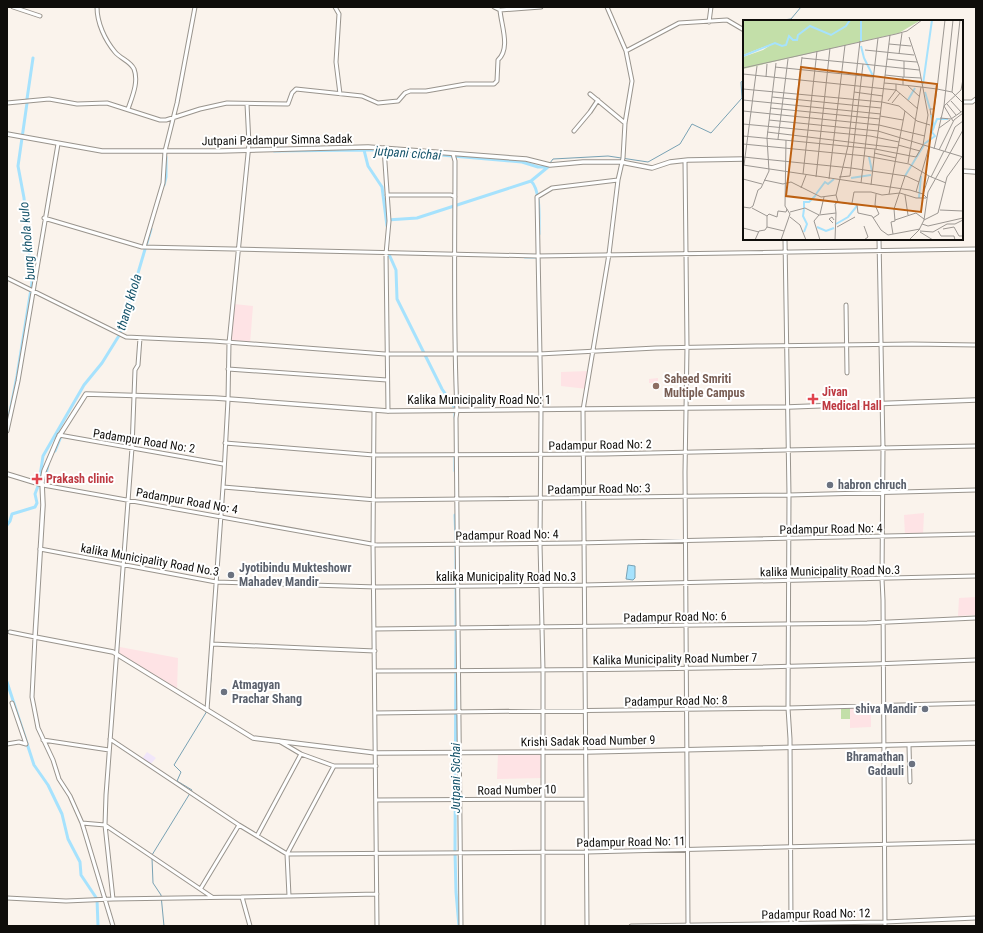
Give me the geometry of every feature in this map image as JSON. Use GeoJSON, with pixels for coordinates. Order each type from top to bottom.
{"type":"FeatureCollection","features":[{"type":"Feature","properties":{"kind":"street"},"geometry":{"type":"LineString","coordinates":[[13,7],[40,16]]}},
{"type":"Feature","properties":{"kind":"street"},"geometry":{"type":"LineString","coordinates":[[97,7],[97,16],[103,33],[116,53],[131,64],[134,70],[135,88],[128,109]]}},
{"type":"Feature","properties":{"kind":"street"},"geometry":{"type":"LineString","coordinates":[[146,247],[163,183],[164,151],[171,119],[177,103],[195,7]]}},
{"type":"Feature","properties":{"kind":"street"},"geometry":{"type":"LineString","coordinates":[[335,7],[339,14],[336,62],[340,94]]}},
{"type":"Feature","properties":{"kind":"street"},"geometry":{"type":"LineString","coordinates":[[494,7],[500,10],[541,7]]}},
{"type":"Feature","properties":{"kind":"street"},"geometry":{"type":"LineString","coordinates":[[587,926],[583,410],[594,352],[609,254],[625,123],[632,81],[626,51],[608,7]]}},
{"type":"Feature","properties":{"kind":"street"},"geometry":{"type":"LineString","coordinates":[[709,22],[711,7]]}},
{"type":"Feature","properties":{"kind":"street"},"geometry":{"type":"LineString","coordinates":[[7,103],[48,99],[77,104],[107,103],[160,120],[171,119],[215,105],[239,102],[247,104],[288,104],[292,93],[296,89],[362,96],[378,103],[398,101],[405,93],[410,91],[426,91],[466,84],[494,84],[497,82],[498,60],[503,55],[504,46],[500,10]]}},
{"type":"Feature","properties":{"kind":"street"},"geometry":{"type":"LineString","coordinates":[[626,51],[679,24],[687,22],[727,20],[743,29]]}},
{"type":"Feature","properties":{"kind":"street"},"geometry":{"type":"LineString","coordinates":[[590,94],[625,123]]}},
{"type":"Feature","properties":{"kind":"street"},"geometry":{"type":"LineString","coordinates":[[963,102],[972,102],[976,99]]}},
{"type":"Feature","properties":{"kind":"street"},"geometry":{"type":"LineString","coordinates":[[574,131],[598,100]]}},
{"type":"Feature","properties":{"kind":"street"},"geometry":{"type":"LineString","coordinates":[[208,710],[228,400],[229,342],[237,250],[250,135],[247,104]]}},
{"type":"Feature","properties":{"kind":"street","name":"Jutpani Padampur Simna Sadak"},"geometry":{"type":"LineString","coordinates":[[7,134],[102,151],[248,152],[384,148],[526,159],[550,165],[584,162],[621,162],[652,168],[670,162],[743,159]]}},
{"type":"Feature","properties":{"kind":"street"},"geometry":{"type":"LineString","coordinates":[[7,430],[18,381],[44,218],[58,144]]}},
{"type":"Feature","properties":{"kind":"street"},"geometry":{"type":"LineString","coordinates":[[384,148],[388,213],[386,252],[388,411]]}},
{"type":"Feature","properties":{"kind":"street"},"geometry":{"type":"LineString","coordinates":[[453,154],[455,161],[456,206],[454,253],[455,354],[458,411],[457,544],[460,753],[459,853],[461,926]]}},
{"type":"Feature","properties":{"kind":"street"},"geometry":{"type":"LineString","coordinates":[[685,161],[687,347],[686,668],[688,926]]}},
{"type":"Feature","properties":{"kind":"street"},"geometry":{"type":"LineString","coordinates":[[963,170],[976,172]]}},
{"type":"Feature","properties":{"kind":"street"},"geometry":{"type":"LineString","coordinates":[[543,926],[543,713],[540,544],[541,410],[537,198],[552,188],[618,180]]}},
{"type":"Feature","properties":{"kind":"street"},"geometry":{"type":"LineString","coordinates":[[387,195],[451,195],[455,197]]}},
{"type":"Feature","properties":{"kind":"street"},"geometry":{"type":"LineString","coordinates":[[44,218],[146,247],[237,250],[454,253],[538,257],[609,254],[976,249]]}},
{"type":"Feature","properties":{"kind":"street"},"geometry":{"type":"LineString","coordinates":[[785,240],[789,451],[788,624],[790,666],[788,708],[790,747],[791,925]]}},
{"type":"Feature","properties":{"kind":"street"},"geometry":{"type":"LineString","coordinates":[[879,240],[883,405],[882,579],[885,924]]}},
{"type":"Feature","properties":{"kind":"street"},"geometry":{"type":"LineString","coordinates":[[7,278],[126,337],[140,338],[229,342],[387,354],[539,354],[687,347],[976,345]]}},
{"type":"Feature","properties":{"kind":"street"},"geometry":{"type":"LineString","coordinates":[[846,305],[847,373]]}},
{"type":"Feature","properties":{"kind":"street"},"geometry":{"type":"LineString","coordinates":[[114,899],[105,825],[109,750],[111,740],[132,448],[135,370],[138,365],[140,338]]}},
{"type":"Feature","properties":{"kind":"street"},"geometry":{"type":"LineString","coordinates":[[228,369],[387,380]]}},
{"type":"Feature","properties":{"kind":"street","name":"Kalika Municipality Road No: 1"},"geometry":{"type":"LineString","coordinates":[[35,637],[44,471],[61,435],[86,394],[228,400],[374,411],[788,407],[883,405],[976,400]]}},
{"type":"Feature","properties":{"kind":"street"},"geometry":{"type":"LineString","coordinates":[[374,411],[373,543],[376,713],[377,926]]}},
{"type":"Feature","properties":{"kind":"street","name":"Padampur Road No: 2"},"geometry":{"type":"LineString","coordinates":[[61,435],[223,464]]}},
{"type":"Feature","properties":{"kind":"street","name":"Padampur Road No: 2"},"geometry":{"type":"LineString","coordinates":[[225,443],[374,455],[789,451],[976,446]]}},
{"type":"Feature","properties":{"kind":"street"},"geometry":{"type":"LineString","coordinates":[[7,474],[43,485]]}},
{"type":"Feature","properties":{"kind":"street","name":"Padampur Road No: 4"},"geometry":{"type":"LineString","coordinates":[[43,485],[373,543],[540,544],[976,534]]}},
{"type":"Feature","properties":{"kind":"street","name":"Padampur Road No: 3"},"geometry":{"type":"LineString","coordinates":[[223,487],[374,499],[789,496],[976,490]]}},
{"type":"Feature","properties":{"kind":"street","name":"kalika Municipality Road No.3"},"geometry":{"type":"LineString","coordinates":[[40,549],[216,582],[374,587],[584,585],[976,576]]}},
{"type":"Feature","properties":{"kind":"street","name":"Padampur Road No: 6"},"geometry":{"type":"LineString","coordinates":[[374,629],[686,626],[883,622],[976,618]]}},
{"type":"Feature","properties":{"kind":"street"},"geometry":{"type":"LineString","coordinates":[[10,632],[116,654]]}},
{"type":"Feature","properties":{"kind":"street"},"geometry":{"type":"LineString","coordinates":[[35,637],[32,697],[43,740],[53,760],[59,779],[70,796],[82,823],[113,926]]}},
{"type":"Feature","properties":{"kind":"street"},"geometry":{"type":"LineString","coordinates":[[212,644],[375,651]]}},
{"type":"Feature","properties":{"kind":"street","name":"Krishi Sadak Road Number 9"},"geometry":{"type":"LineString","coordinates":[[116,654],[158,681],[254,738],[376,753],[586,752],[790,747],[909,746],[976,743]]}},
{"type":"Feature","properties":{"kind":"street","name":"Kalika Municipality Road Number 7"},"geometry":{"type":"LineString","coordinates":[[375,671],[584,670],[883,664],[976,660]]}},
{"type":"Feature","properties":{"kind":"street"},"geometry":{"type":"LineString","coordinates":[[7,744],[19,742],[26,744],[12,703]]}},
{"type":"Feature","properties":{"kind":"street","name":"Padampur Road No: 8"},"geometry":{"type":"LineString","coordinates":[[376,713],[543,713],[976,703]]}},
{"type":"Feature","properties":{"kind":"street"},"geometry":{"type":"LineString","coordinates":[[43,740],[109,750]]}},
{"type":"Feature","properties":{"kind":"street"},"geometry":{"type":"LineString","coordinates":[[111,740],[238,825],[287,854]]}},
{"type":"Feature","properties":{"kind":"street"},"geometry":{"type":"LineString","coordinates":[[279,741],[301,754],[334,766],[376,766]]}},
{"type":"Feature","properties":{"kind":"street"},"geometry":{"type":"LineString","coordinates":[[909,746],[910,782]]}},
{"type":"Feature","properties":{"kind":"street"},"geometry":{"type":"LineString","coordinates":[[258,836],[301,754]]}},
{"type":"Feature","properties":{"kind":"street"},"geometry":{"type":"LineString","coordinates":[[289,896],[287,854],[334,766]]}},
{"type":"Feature","properties":{"kind":"street","name":"Road Number 10"},"geometry":{"type":"LineString","coordinates":[[376,800],[586,799]]}},
{"type":"Feature","properties":{"kind":"street"},"geometry":{"type":"LineString","coordinates":[[82,823],[105,825],[150,856],[201,888],[212,897]]}},
{"type":"Feature","properties":{"kind":"street"},"geometry":{"type":"LineString","coordinates":[[201,888],[238,825]]}},
{"type":"Feature","properties":{"kind":"street","name":"Padampur Road No: 11"},"geometry":{"type":"LineString","coordinates":[[287,854],[543,853],[884,846],[976,842]]}},
{"type":"Feature","properties":{"kind":"street"},"geometry":{"type":"LineString","coordinates":[[7,898],[93,900],[377,894]]}},
{"type":"Feature","properties":{"kind":"street"},"geometry":{"type":"LineString","coordinates":[[242,897],[250,926]]}},
{"type":"Feature","properties":{"kind":"street","name":"Padampur Road No: 12"},"geometry":{"type":"LineString","coordinates":[[631,926],[885,924],[976,918]]}},
{"type":"Feature","properties":{"kind":"shaded area"},"geometry":{"type":"Polygon","coordinates":[[[234,304],[253,306],[250,344],[229,343],[234,304]]]}},
{"type":"Feature","properties":{"kind":"shaded area"},"geometry":{"type":"Polygon","coordinates":[[[589,371],[587,389],[561,386],[561,372],[589,371]]]}},
{"type":"Feature","properties":{"kind":"shaded area","name":"Saheed Smriti Multiple Campus"},"geometry":{"type":"Polygon","coordinates":[[[658,378],[658,389],[654,389],[654,383],[649,383],[649,379],[658,378]]]}},
{"type":"Feature","properties":{"kind":"shaded area"},"geometry":{"type":"Polygon","coordinates":[[[924,513],[923,535],[905,536],[904,515],[924,513]]]}},
{"type":"Feature","properties":{"kind":"shaded area"},"geometry":{"type":"Polygon","coordinates":[[[976,597],[976,615],[958,616],[959,598],[976,597]]]}},
{"type":"Feature","properties":{"kind":"shaded area"},"geometry":{"type":"Polygon","coordinates":[[[120,647],[178,658],[177,690],[118,654],[120,647]]]}},
{"type":"Feature","properties":{"kind":"shaded area"},"geometry":{"type":"Polygon","coordinates":[[[871,707],[871,727],[850,728],[850,708],[871,707]]]}},
{"type":"Feature","properties":{"kind":"shaded area"},"geometry":{"type":"Polygon","coordinates":[[[147,752],[156,758],[150,765],[142,759],[147,752]]]}},
{"type":"Feature","properties":{"kind":"shaded area"},"geometry":{"type":"Polygon","coordinates":[[[541,753],[543,778],[497,779],[498,754],[541,753]]]}},
{"type":"Feature","properties":{"kind":"green space"},"geometry":{"type":"Polygon","coordinates":[[[841,708],[850,708],[850,719],[841,719],[841,708]]]}},
{"type":"Feature","properties":{"kind":"water"},"geometry":{"type":"Polygon","coordinates":[[[628,565],[635,566],[635,578],[633,580],[626,579],[628,565]]]}},
{"type":"Feature","properties":{"kind":"waterway"},"geometry":{"type":"LineString","coordinates":[[783,20],[791,19],[801,7]]}},
{"type":"Feature","properties":{"kind":"waterway","name":"bung khola kulo"},"geometry":{"type":"LineString","coordinates":[[27,99],[33,58]]}},
{"type":"Feature","properties":{"kind":"waterway"},"geometry":{"type":"LineString","coordinates":[[550,163],[553,159],[608,156],[648,162],[680,144],[692,124],[711,133],[742,98],[741,82],[743,81]]}},
{"type":"Feature","properties":{"kind":"waterway","name":"bung khola kulo"},"geometry":{"type":"LineString","coordinates":[[9,417],[32,283],[24,198],[18,166],[27,103]]}},
{"type":"Feature","properties":{"kind":"waterway","name":"jutpani cichai"},"geometry":{"type":"LineString","coordinates":[[385,150],[364,150],[368,166],[382,187],[387,226]]}},
{"type":"Feature","properties":{"kind":"waterway"},"geometry":{"type":"LineString","coordinates":[[274,151],[364,150]]}},
{"type":"Feature","properties":{"kind":"waterway","name":"jutpani cichai"},"geometry":{"type":"LineString","coordinates":[[395,151],[522,162],[538,167],[548,167]]}},
{"type":"Feature","properties":{"kind":"waterway","name":"thang khola"},"geometry":{"type":"LineString","coordinates":[[164,185],[166,177],[166,157]]}},
{"type":"Feature","properties":{"kind":"waterway"},"geometry":{"type":"LineString","coordinates":[[539,234],[538,198],[534,185],[531,181],[548,167]]}},
{"type":"Feature","properties":{"kind":"waterway"},"geometry":{"type":"LineString","coordinates":[[387,220],[417,218],[531,181]]}},
{"type":"Feature","properties":{"kind":"waterway","name":"thang khola"},"geometry":{"type":"LineString","coordinates":[[39,483],[43,456],[84,385],[102,363],[120,334],[151,229]]}},
{"type":"Feature","properties":{"kind":"waterway","name":"jutpani cichai"},"geometry":{"type":"LineString","coordinates":[[388,252],[396,270],[397,299],[424,353]]}},
{"type":"Feature","properties":{"kind":"waterway"},"geometry":{"type":"LineString","coordinates":[[525,257],[539,257]]}},
{"type":"Feature","properties":{"kind":"waterway","name":"Jutpani Sichai"},"geometry":{"type":"LineString","coordinates":[[425,355],[442,389],[455,408],[455,417]]}},
{"type":"Feature","properties":{"kind":"waterway"},"geometry":{"type":"LineString","coordinates":[[55,451],[62,434]]}},
{"type":"Feature","properties":{"kind":"waterway","name":"Jutpani Sichai"},"geometry":{"type":"LineString","coordinates":[[455,457],[455,471]]}},
{"type":"Feature","properties":{"kind":"waterway"},"geometry":{"type":"LineString","coordinates":[[44,484],[48,465]]}},
{"type":"Feature","properties":{"kind":"waterway"},"geometry":{"type":"LineString","coordinates":[[7,525],[12,514],[35,507],[37,503],[35,494],[38,486]]}},
{"type":"Feature","properties":{"kind":"waterway","name":"Jutpani Sichai"},"geometry":{"type":"LineString","coordinates":[[455,515],[456,541]]}},
{"type":"Feature","properties":{"kind":"waterway","name":"Jutpani Sichai"},"geometry":{"type":"LineString","coordinates":[[456,545],[456,585]]}},
{"type":"Feature","properties":{"kind":"waterway","name":"Jutpani Sichai"},"geometry":{"type":"LineString","coordinates":[[456,588],[456,626]]}},
{"type":"Feature","properties":{"kind":"waterway","name":"Jutpani Sichai"},"geometry":{"type":"LineString","coordinates":[[456,630],[455,852],[459,926]]}},
{"type":"Feature","properties":{"kind":"waterway"},"geometry":{"type":"LineString","coordinates":[[209,700],[211,678]]}},
{"type":"Feature","properties":{"kind":"waterway"},"geometry":{"type":"LineString","coordinates":[[7,682],[34,765],[48,785],[62,814],[68,839],[80,862],[81,875],[97,899],[98,926]]}},
{"type":"Feature","properties":{"kind":"waterway"},"geometry":{"type":"LineString","coordinates":[[152,855],[192,790],[177,781],[181,772],[174,765],[207,711]]}},
{"type":"Feature","properties":{"kind":"waterway"},"geometry":{"type":"LineString","coordinates":[[152,858],[153,883],[161,895],[164,926]]}},
{"type":"Feature","properties":{"kind":"place","name":"Saheed Smriti Multiple Campus"},"geometry":{"type":"Point","coordinates":[656,386]}},
{"type":"Feature","properties":{"kind":"place","name":"Jivan Medical Hall"},"geometry":{"type":"Point","coordinates":[813,399]}},
{"type":"Feature","properties":{"kind":"place","name":"Prakash clinic"},"geometry":{"type":"Point","coordinates":[37,479]}},
{"type":"Feature","properties":{"kind":"place","name":"habron chruch"},"geometry":{"type":"Point","coordinates":[830,485]}},
{"type":"Feature","properties":{"kind":"place","name":"Jyotibindu Mukteshowr Mahadev Mandir"},"geometry":{"type":"Point","coordinates":[231,575]}},
{"type":"Feature","properties":{"kind":"place","name":"Atmagyan Prachar Shang"},"geometry":{"type":"Point","coordinates":[224,692]}},
{"type":"Feature","properties":{"kind":"place","name":"shiva Mandir"},"geometry":{"type":"Point","coordinates":[925,709]}},
{"type":"Feature","properties":{"kind":"place","name":"Bhramathan Gadauli"},"geometry":{"type":"Point","coordinates":[912,764]}}]}
